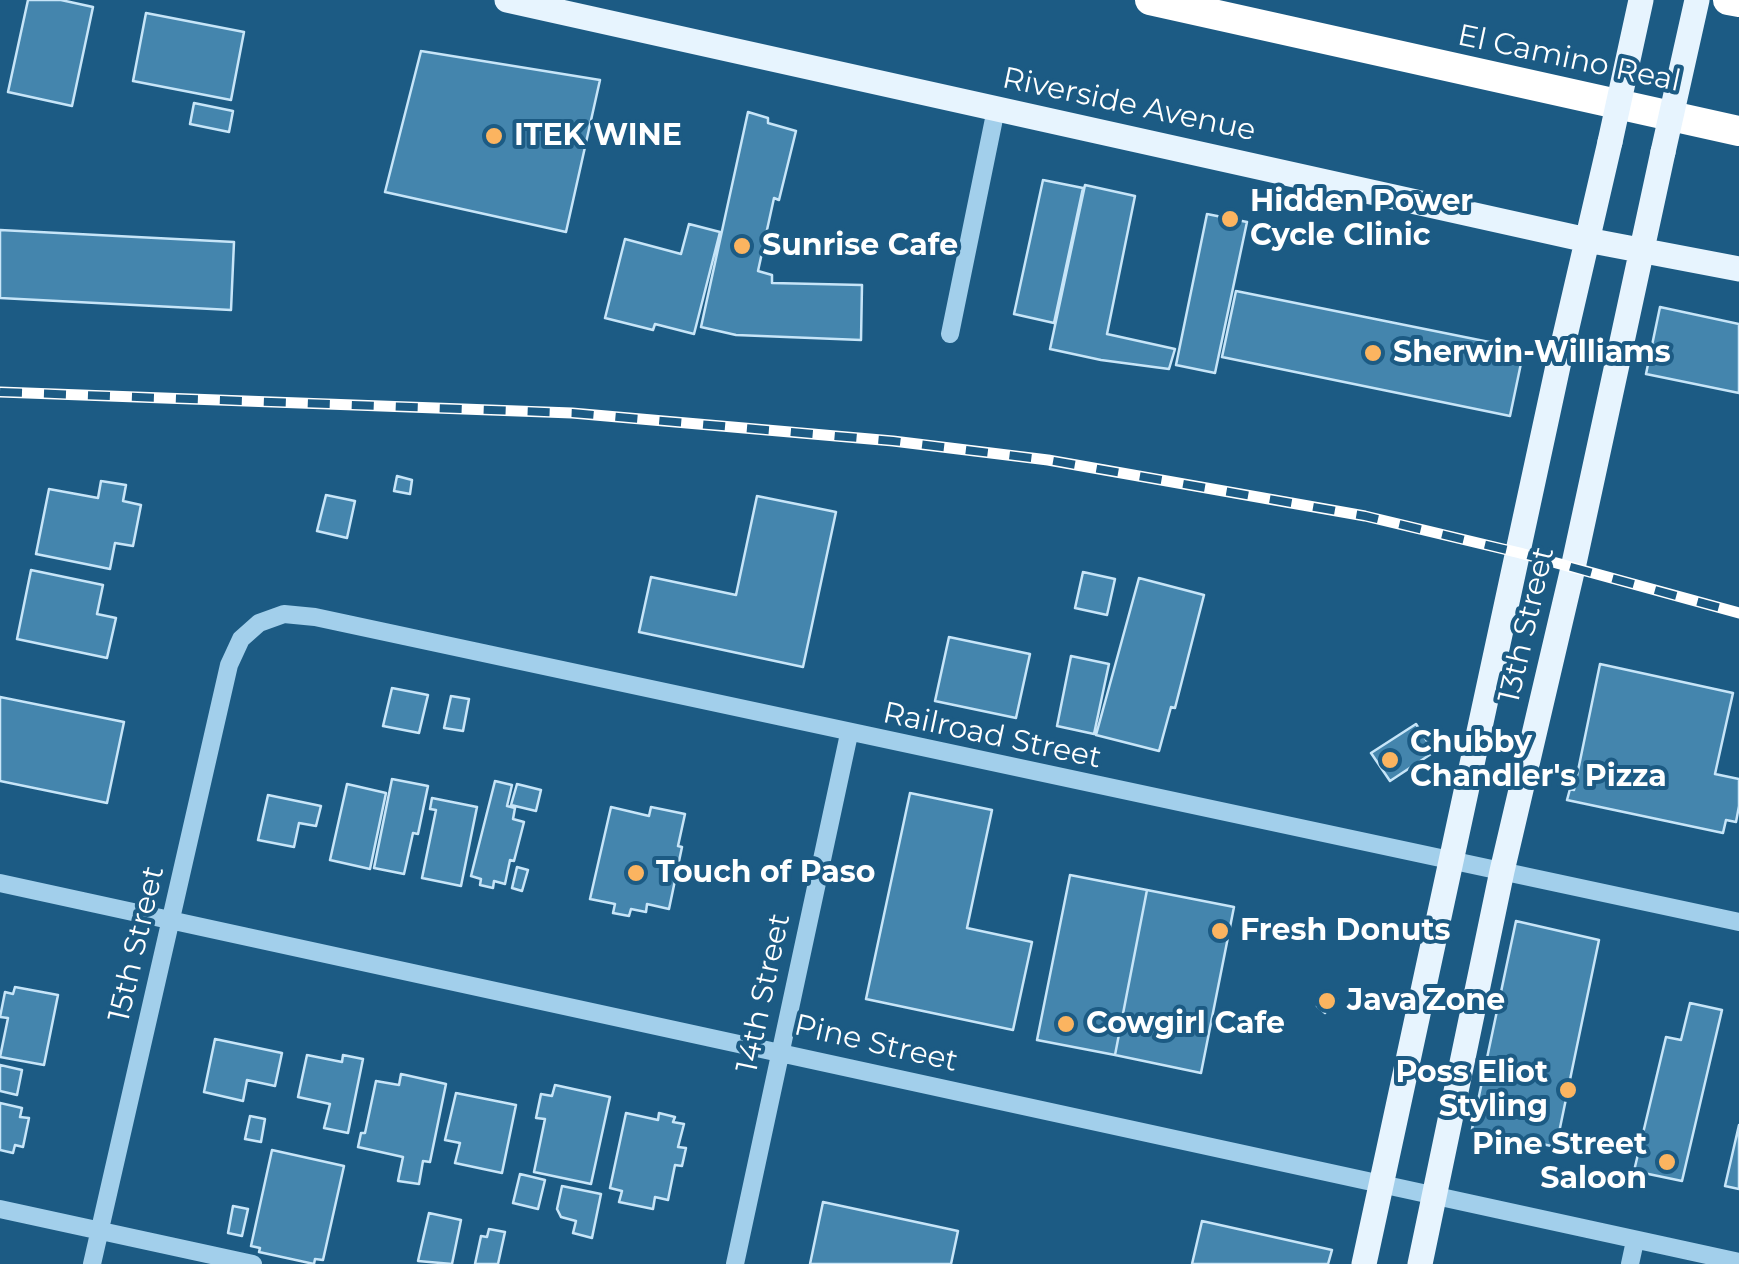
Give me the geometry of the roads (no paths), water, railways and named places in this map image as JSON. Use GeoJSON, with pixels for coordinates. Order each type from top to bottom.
{"type":"FeatureCollection","features":[{"type":"Feature","properties":{"kind":"highway","name":"El Camino Real"},"geometry":{"type":"LineString","coordinates":[[1150,0],[1739,131]]}},
{"type":"Feature","properties":{"kind":"highway"},"geometry":{"type":"LineString","coordinates":[[1728,0],[1739,2]]}},
{"type":"Feature","properties":{"kind":"main road","name":"Riverside Avenue"},"geometry":{"type":"LineString","coordinates":[[507,0],[1588,240],[1739,269]]}},
{"type":"Feature","properties":{"kind":"main road","name":"13th Street"},"geometry":{"type":"LineString","coordinates":[[1364,1264],[1642,0]]}},
{"type":"Feature","properties":{"kind":"main road","name":"13th Street"},"geometry":{"type":"LineString","coordinates":[[1420,1264],[1502,871],[1697,0]]}},
{"type":"Feature","properties":{"kind":"street"},"geometry":{"type":"LineString","coordinates":[[950,334],[996,109]]}},
{"type":"Feature","properties":{"kind":"street","name":"Railroad Street"},"geometry":{"type":"LineString","coordinates":[[241,638],[258,623],[284,614],[315,617],[1739,922]]}},
{"type":"Feature","properties":{"kind":"street","name":"15th Street"},"geometry":{"type":"LineString","coordinates":[[92,1264],[229,665],[241,638]]}},
{"type":"Feature","properties":{"kind":"street","name":"14th Street"},"geometry":{"type":"LineString","coordinates":[[735,1264],[849,734]]}},
{"type":"Feature","properties":{"kind":"street","name":"Pine Street"},"geometry":{"type":"LineString","coordinates":[[0,883],[1726,1262]]}},
{"type":"Feature","properties":{"kind":"street"},"geometry":{"type":"LineString","coordinates":[[0,1209],[253,1264]]}},
{"type":"Feature","properties":{"kind":"street"},"geometry":{"type":"LineString","coordinates":[[1630,1264],[1635,1241]]}},
{"type":"Feature","properties":{"kind":"railway"},"geometry":{"type":"LineString","coordinates":[[0,392],[572,413],[893,441],[1048,460],[1365,516],[1520,553],[1739,613]]}},
{"type":"Feature","properties":{"kind":"place","name":"ITEK WINE"},"geometry":{"type":"Point","coordinates":[494,136]}},
{"type":"Feature","properties":{"kind":"place","name":"Hidden Power Cycle Clinic"},"geometry":{"type":"Point","coordinates":[1230,219]}},
{"type":"Feature","properties":{"kind":"place","name":"Sunrise Cafe"},"geometry":{"type":"Point","coordinates":[742,246]}},
{"type":"Feature","properties":{"kind":"place","name":"Sherwin-Williams"},"geometry":{"type":"Point","coordinates":[1373,353]}},
{"type":"Feature","properties":{"kind":"place","name":"Chubby Chandler's Pizza"},"geometry":{"type":"Point","coordinates":[1390,760]}},
{"type":"Feature","properties":{"kind":"place","name":"Touch of Paso"},"geometry":{"type":"Point","coordinates":[636,873]}},
{"type":"Feature","properties":{"kind":"place","name":"Fresh Donuts"},"geometry":{"type":"Point","coordinates":[1220,931]}},
{"type":"Feature","properties":{"kind":"place","name":"Java Zone"},"geometry":{"type":"Point","coordinates":[1327,1001]}},
{"type":"Feature","properties":{"kind":"place","name":"Cowgirl Cafe"},"geometry":{"type":"Point","coordinates":[1066,1024]}},
{"type":"Feature","properties":{"kind":"place","name":"Poss Eliot Styling"},"geometry":{"type":"Point","coordinates":[1568,1090]}},
{"type":"Feature","properties":{"kind":"place","name":"Pine Street Saloon"},"geometry":{"type":"Point","coordinates":[1667,1162]}}]}
